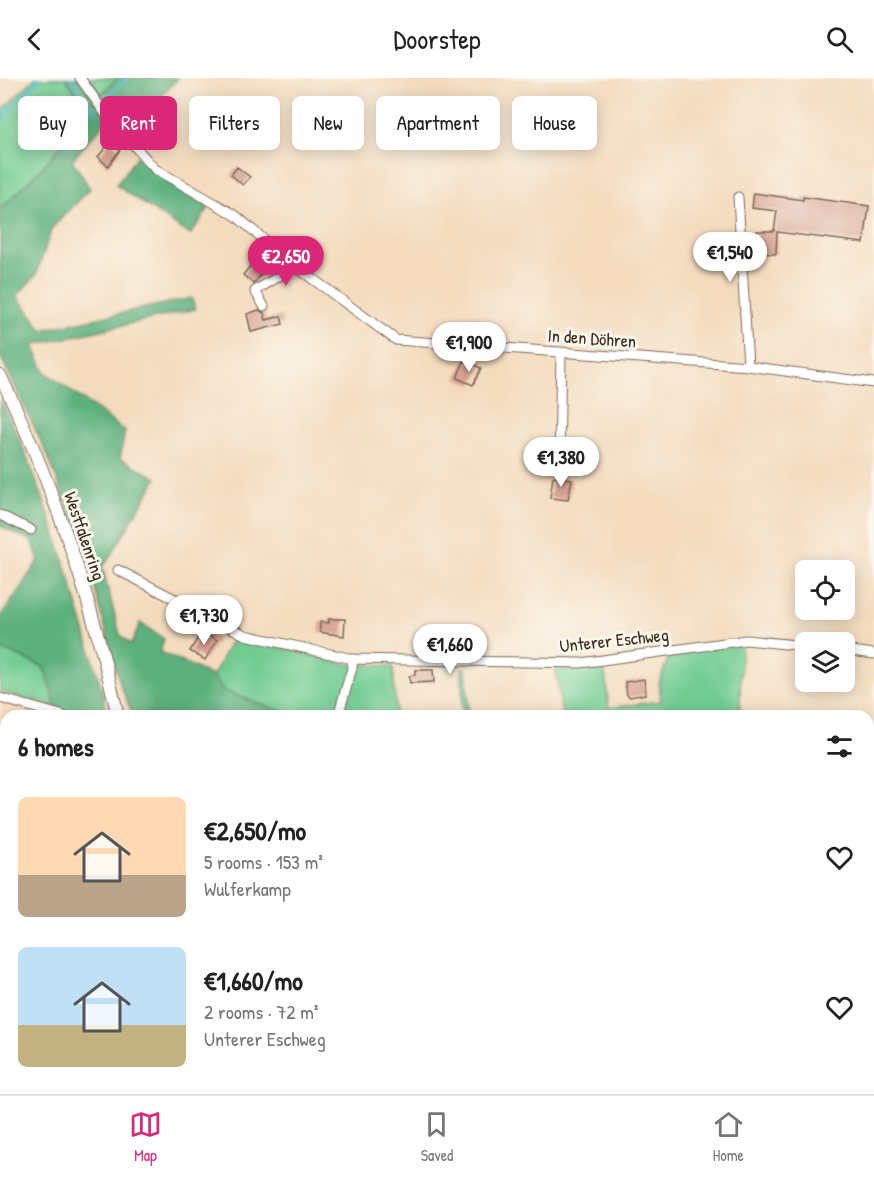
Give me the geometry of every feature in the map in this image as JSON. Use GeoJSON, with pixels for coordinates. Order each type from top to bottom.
{"type":"FeatureCollection","features":[{"type":"Feature","properties":{"kind":"main road","name":"Westfalenring"},"geometry":{"type":"LineString","coordinates":[[0,375],[50,490],[78,567],[116,710]]}},
{"type":"Feature","properties":{"kind":"street","name":"In den Döhren"},"geometry":{"type":"LineString","coordinates":[[80,78],[102,108],[155,169],[235,215],[295,266],[396,340],[748,366],[874,383]]}},
{"type":"Feature","properties":{"kind":"street"},"geometry":{"type":"LineString","coordinates":[[738,197],[748,366]]}},
{"type":"Feature","properties":{"kind":"street"},"geometry":{"type":"LineString","coordinates":[[264,306],[255,291],[295,266]]}},
{"type":"Feature","properties":{"kind":"street"},"geometry":{"type":"LineString","coordinates":[[559,461],[561,352]]}},
{"type":"Feature","properties":{"kind":"street"},"geometry":{"type":"LineString","coordinates":[[0,515],[31,530]]}},
{"type":"Feature","properties":{"kind":"street","name":"Unterer Eschweg"},"geometry":{"type":"LineString","coordinates":[[118,570],[245,635],[353,658],[581,663],[746,640],[795,645]]}},
{"type":"Feature","properties":{"kind":"street"},"geometry":{"type":"LineString","coordinates":[[855,651],[874,654]]}},
{"type":"Feature","properties":{"kind":"street"},"geometry":{"type":"LineString","coordinates":[[340,710],[353,658]]}},
{"type":"Feature","properties":{"kind":"street"},"geometry":{"type":"LineString","coordinates":[[0,698],[43,710]]}},
{"type":"Feature","properties":{"kind":"green space"},"geometry":{"type":"Polygon","coordinates":[[[35,78],[66,78],[78,96],[18,96],[18,150],[57,150],[0,210],[0,112],[35,78]]]}},
{"type":"Feature","properties":{"kind":"green space"},"geometry":{"type":"Polygon","coordinates":[[[66,78],[89,78],[101,94],[118,78],[178,78],[163,96],[100,96],[100,128],[88,142],[88,96],[78,96],[66,78]]]}},
{"type":"Feature","properties":{"kind":"green space"},"geometry":{"type":"Polygon","coordinates":[[[89,78],[118,78],[101,94],[89,78]]]}},
{"type":"Feature","properties":{"kind":"green space"},"geometry":{"type":"Polygon","coordinates":[[[57,150],[81,150],[72,160],[90,189],[52,228],[36,275],[17,296],[42,330],[191,298],[196,309],[34,345],[44,371],[125,431],[120,458],[157,478],[107,562],[102,566],[120,635],[131,645],[140,623],[164,639],[160,652],[213,676],[224,691],[278,710],[131,710],[121,687],[94,586],[70,513],[47,454],[0,355],[0,210],[57,150]]]}},
{"type":"Feature","properties":{"kind":"green space"},"geometry":{"type":"Polygon","coordinates":[[[137,156],[209,208],[190,235],[116,185],[137,156]]]}},
{"type":"Feature","properties":{"kind":"green space"},"geometry":{"type":"Polygon","coordinates":[[[0,399],[32,470],[59,544],[103,694],[105,710],[59,710],[44,667],[0,648],[0,618],[39,560],[32,541],[0,526],[0,399]]]}},
{"type":"Feature","properties":{"kind":"green space"},"geometry":{"type":"Polygon","coordinates":[[[234,635],[345,664],[393,666],[396,710],[278,710],[224,691],[213,676],[234,635]]]}},
{"type":"Feature","properties":{"kind":"green space"},"geometry":{"type":"Polygon","coordinates":[[[741,643],[740,710],[561,710],[555,664],[604,663],[609,708],[661,701],[659,683],[670,653],[741,643]]]}},
{"type":"Feature","properties":{"kind":"green space"},"geometry":{"type":"Polygon","coordinates":[[[0,648],[44,667],[56,707],[0,692],[0,648]]]}},
{"type":"Feature","properties":{"kind":"green space"},"geometry":{"type":"Polygon","coordinates":[[[466,667],[469,710],[462,710],[462,668],[466,667]]]}},
{"type":"Feature","properties":{"kind":"building"},"geometry":{"type":"Polygon","coordinates":[[[104,150],[120,150],[108,166],[98,157],[104,150]]]}},
{"type":"Feature","properties":{"kind":"building"},"geometry":{"type":"Polygon","coordinates":[[[237,167],[250,177],[243,185],[231,175],[237,167]]]}},
{"type":"Feature","properties":{"kind":"building"},"geometry":{"type":"Polygon","coordinates":[[[754,193],[869,206],[864,243],[777,232],[776,254],[756,253],[757,231],[774,231],[777,211],[752,208],[754,193]]]}},
{"type":"Feature","properties":{"kind":"building"},"geometry":{"type":"Polygon","coordinates":[[[263,254],[271,261],[254,284],[243,275],[263,254]]]}},
{"type":"Feature","properties":{"kind":"building"},"geometry":{"type":"Polygon","coordinates":[[[259,310],[264,313],[266,320],[281,316],[283,324],[251,332],[247,314],[259,310]]]}},
{"type":"Feature","properties":{"kind":"building"},"geometry":{"type":"Polygon","coordinates":[[[464,361],[481,368],[473,385],[457,378],[464,361]]]}},
{"type":"Feature","properties":{"kind":"building"},"geometry":{"type":"Polygon","coordinates":[[[553,477],[572,479],[568,500],[550,498],[553,477]]]}},
{"type":"Feature","properties":{"kind":"building"},"geometry":{"type":"Polygon","coordinates":[[[329,619],[345,619],[344,636],[320,632],[320,622],[329,623],[329,619]]]}},
{"type":"Feature","properties":{"kind":"building"},"geometry":{"type":"Polygon","coordinates":[[[202,631],[217,640],[205,660],[190,651],[202,631]]]}},
{"type":"Feature","properties":{"kind":"building"},"geometry":{"type":"Polygon","coordinates":[[[415,670],[433,670],[434,682],[410,683],[409,676],[415,675],[415,670]]]}},
{"type":"Feature","properties":{"kind":"building"},"geometry":{"type":"Polygon","coordinates":[[[644,679],[646,694],[630,697],[627,695],[625,682],[644,679]]]}},
{"type":"Feature","properties":{"kind":"waterway"},"geometry":{"type":"LineString","coordinates":[[0,120],[40,78]]}},
{"type":"Feature","properties":{"kind":"waterway"},"geometry":{"type":"LineString","coordinates":[[70,78],[93,110],[128,78]]}}]}
